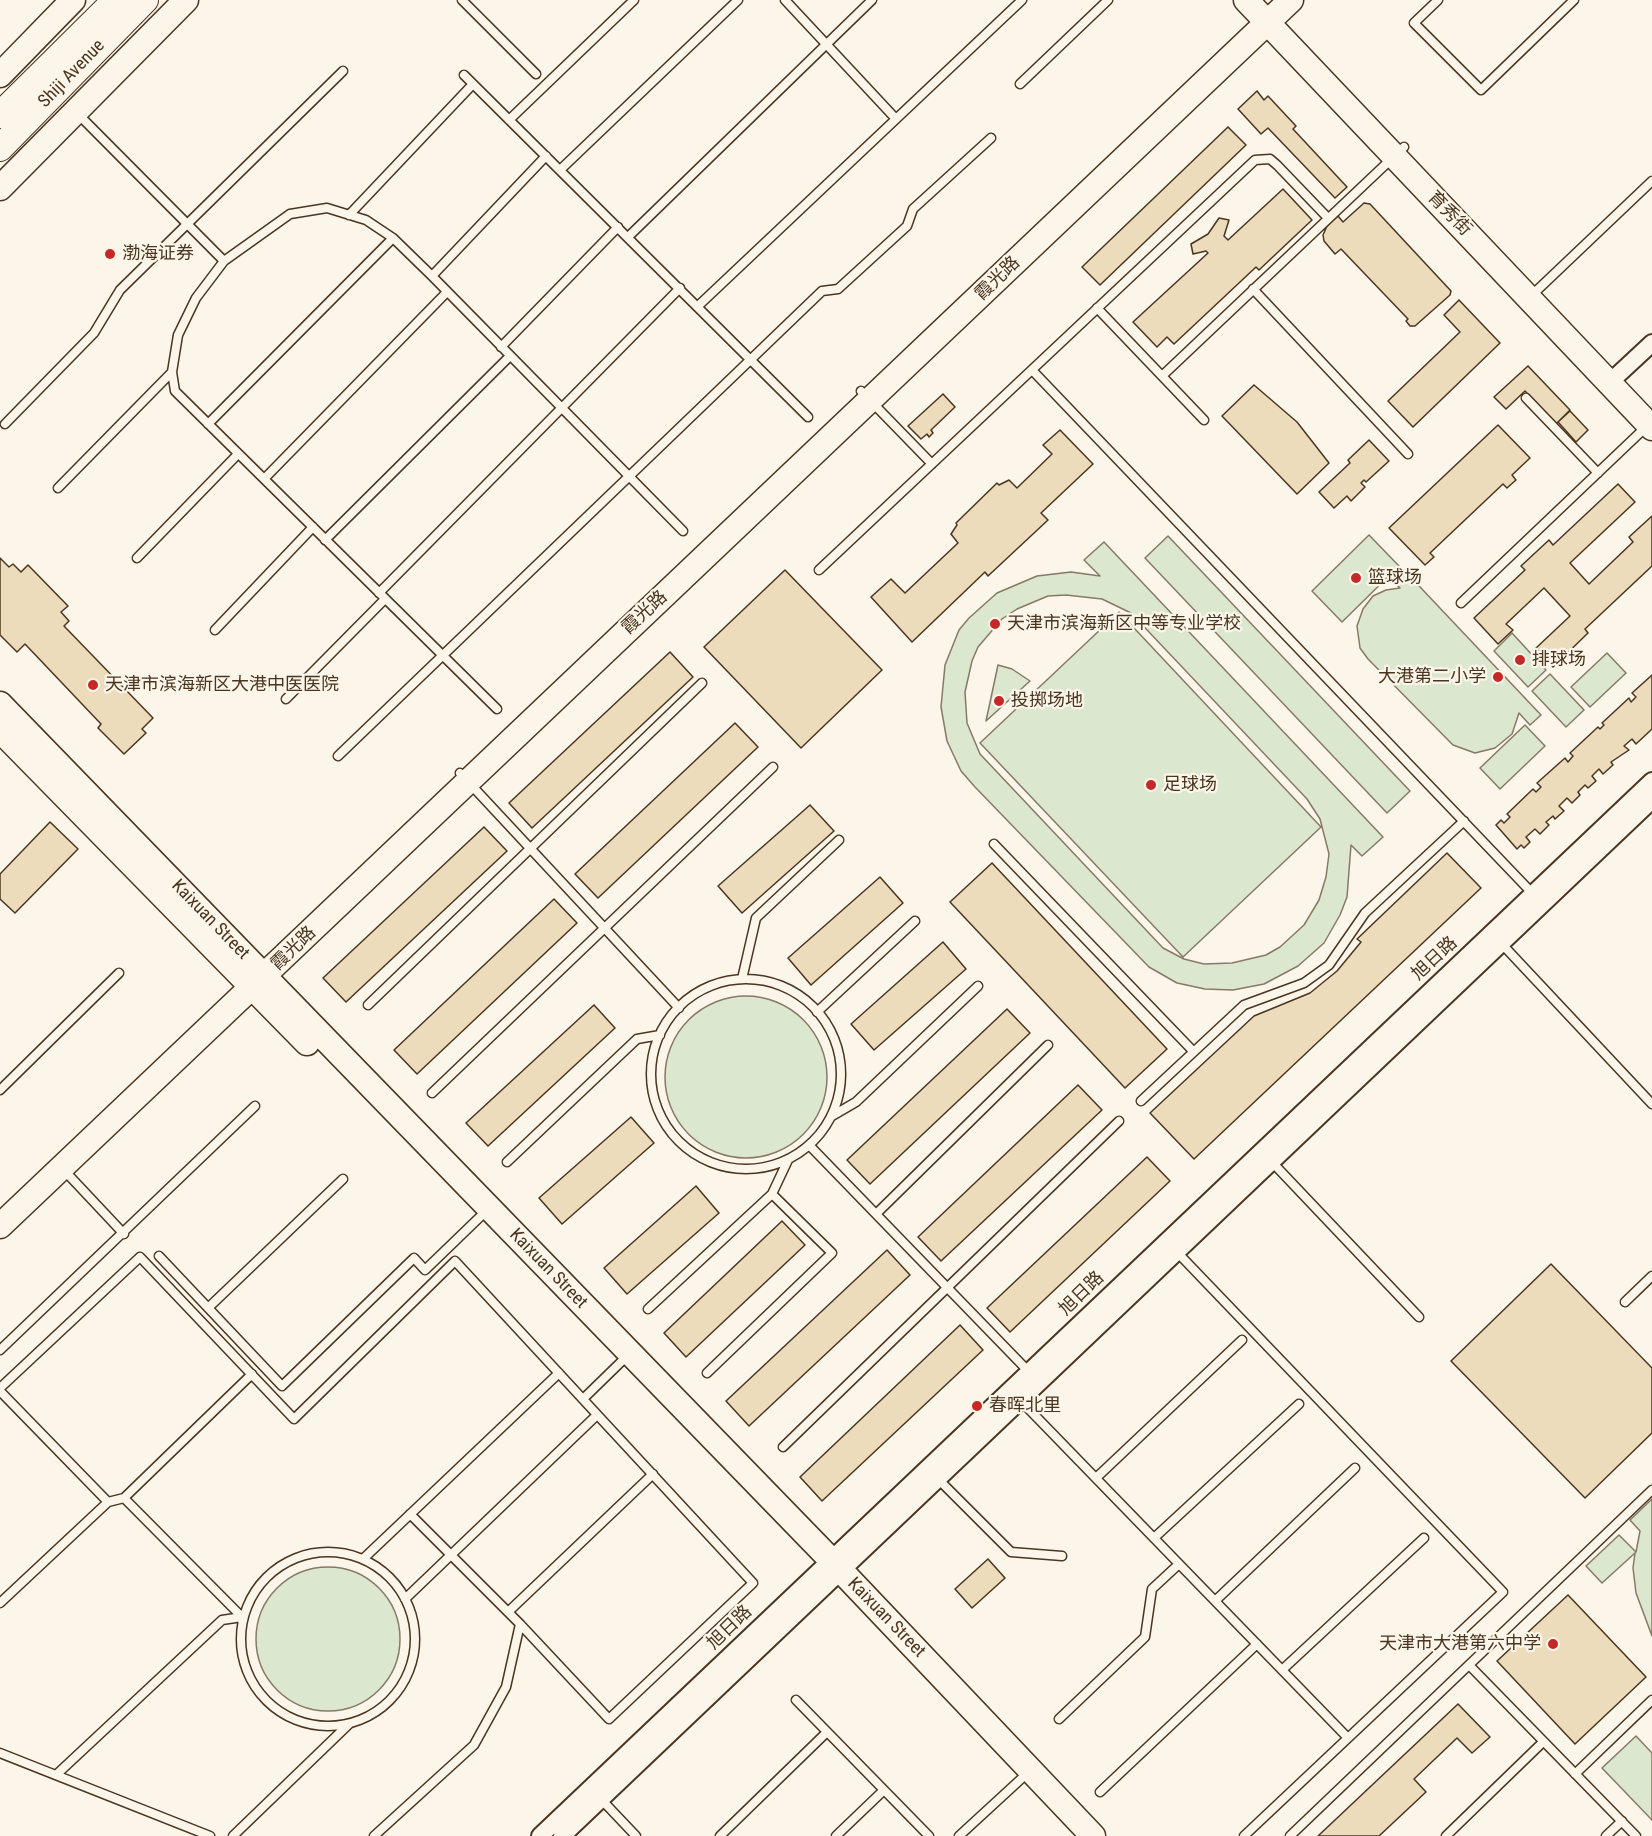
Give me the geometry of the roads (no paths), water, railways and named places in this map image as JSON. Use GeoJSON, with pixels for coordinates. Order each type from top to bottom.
{"type":"FeatureCollection","features":[{"type":"Feature","properties":{"kind":"main road","name":"Shiji Avenue"},"geometry":{"type":"LineString","coordinates":[[0,115],[116,0]]}},
{"type":"Feature","properties":{"kind":"main road","name":"Shiji Avenue"},"geometry":{"type":"LineString","coordinates":[[0,148],[145,0]]}},
{"type":"Feature","properties":{"kind":"street"},"geometry":{"type":"LineString","coordinates":[[0,75],[73,0]]}},
{"type":"Feature","properties":{"kind":"street"},"geometry":{"type":"LineString","coordinates":[[0,188],[186,0]]}},
{"type":"Feature","properties":{"kind":"street","name":"育秀街"},"geometry":{"type":"LineString","coordinates":[[1269,6],[1399,152],[1615,378],[1651,420]]}},
{"type":"Feature","properties":{"kind":"street","name":"霞光路"},"geometry":{"type":"LineString","coordinates":[[0,1226],[58,1164],[865,396],[1269,6]]}},
{"type":"Feature","properties":{"kind":"street"},"geometry":{"type":"LineString","coordinates":[[1615,378],[1652,343]]}},
{"type":"Feature","properties":{"kind":"street","name":"Kaixuan Street"},"geometry":{"type":"LineString","coordinates":[[0,704],[254,978],[623,1360],[1093,1836]]}},
{"type":"Feature","properties":{"kind":"street","name":"Kaixuan Street"},"geometry":{"type":"LineString","coordinates":[[0,730],[254,978],[831,1570],[1021,1779],[1076,1836]]}},
{"type":"Feature","properties":{"kind":"street","name":"旭日路"},"geometry":{"type":"LineString","coordinates":[[540,1836],[595,1794],[1015,1396],[1538,898],[1652,781]]}},
{"type":"Feature","properties":{"kind":"street","name":"旭日路"},"geometry":{"type":"LineString","coordinates":[[1538,898],[1652,800]]}},
{"type":"Feature","properties":{"kind":"street","name":"霞光路"},"geometry":{"type":"LineString","coordinates":[[0,1210],[58,1164]]}},
{"type":"Feature","properties":{"kind":"street","name":"旭日路"},"geometry":{"type":"LineString","coordinates":[[562,1836],[595,1794]]}},
{"type":"Feature","properties":{"kind":"lane"},"geometry":{"type":"LineString","coordinates":[[462,0],[536,74]]}},
{"type":"Feature","properties":{"kind":"lane"},"geometry":{"type":"LineString","coordinates":[[509,120],[634,0]]}},
{"type":"Feature","properties":{"kind":"lane"},"geometry":{"type":"LineString","coordinates":[[560,170],[738,0]]}},
{"type":"Feature","properties":{"kind":"lane"},"geometry":{"type":"LineString","coordinates":[[785,0],[896,118]]}},
{"type":"Feature","properties":{"kind":"lane"},"geometry":{"type":"LineString","coordinates":[[628,237],[825,43],[872,0]]}},
{"type":"Feature","properties":{"kind":"lane"},"geometry":{"type":"LineString","coordinates":[[698,306],[1022,0]]}},
{"type":"Feature","properties":{"kind":"lane"},"geometry":{"type":"LineString","coordinates":[[1020,84],[1108,0]]}},
{"type":"Feature","properties":{"kind":"lane"},"geometry":{"type":"LineString","coordinates":[[1438,0],[1414,23],[1481,90],[1574,0]]}},
{"type":"Feature","properties":{"kind":"lane"},"geometry":{"type":"LineString","coordinates":[[5,424],[94,333],[120,290],[343,70]]}},
{"type":"Feature","properties":{"kind":"lane"},"geometry":{"type":"LineString","coordinates":[[464,75],[808,417]]}},
{"type":"Feature","properties":{"kind":"lane"},"geometry":{"type":"LineString","coordinates":[[349,215],[473,84]]}},
{"type":"Feature","properties":{"kind":"lane"},"geometry":{"type":"LineString","coordinates":[[76,111],[224,261]]}},
{"type":"Feature","properties":{"kind":"lane"},"geometry":{"type":"LineString","coordinates":[[338,756],[822,291],[838,289],[907,226],[913,209],[991,138]]}},
{"type":"Feature","properties":{"kind":"lane"},"geometry":{"type":"LineString","coordinates":[[1162,376],[1399,152]]}},
{"type":"Feature","properties":{"kind":"lane"},"geometry":{"type":"LineString","coordinates":[[432,276],[546,156]]}},
{"type":"Feature","properties":{"kind":"lane"},"geometry":{"type":"LineString","coordinates":[[819,570],[1255,160],[1270,159],[1328,218]]}},
{"type":"Feature","properties":{"kind":"lane"},"geometry":{"type":"LineString","coordinates":[[1534,293],[1652,181]]}},
{"type":"Feature","properties":{"kind":"lane"},"geometry":{"type":"LineString","coordinates":[[497,709],[175,391],[172,372],[178,335],[196,298],[224,261],[290,214],[327,208],[366,220],[393,238],[432,276],[683,531]]}},
{"type":"Feature","properties":{"kind":"lane"},"geometry":{"type":"LineString","coordinates":[[501,348],[618,228]]}},
{"type":"Feature","properties":{"kind":"lane"},"geometry":{"type":"LineString","coordinates":[[208,424],[393,238]]}},
{"type":"Feature","properties":{"kind":"lane"},"geometry":{"type":"LineString","coordinates":[[286,699],[560,407],[680,288]]}},
{"type":"Feature","properties":{"kind":"lane"},"geometry":{"type":"LineString","coordinates":[[1253,289],[1408,454]]}},
{"type":"Feature","properties":{"kind":"lane"},"geometry":{"type":"LineString","coordinates":[[264,479],[447,292]]}},
{"type":"Feature","properties":{"kind":"lane"},"geometry":{"type":"LineString","coordinates":[[1097,308],[1204,420]]}},
{"type":"Feature","properties":{"kind":"lane"},"geometry":{"type":"LineString","coordinates":[[325,540],[510,356]]}},
{"type":"Feature","properties":{"kind":"lane"},"geometry":{"type":"LineString","coordinates":[[1032,369],[1538,898]]}},
{"type":"Feature","properties":{"kind":"lane"},"geometry":{"type":"LineString","coordinates":[[58,488],[172,372]]}},
{"type":"Feature","properties":{"kind":"lane"},"geometry":{"type":"LineString","coordinates":[[865,396],[932,464]]}},
{"type":"Feature","properties":{"kind":"lane"},"geometry":{"type":"LineString","coordinates":[[1526,398],[1598,473]]}},
{"type":"Feature","properties":{"kind":"lane"},"geometry":{"type":"LineString","coordinates":[[1461,603],[1651,420]]}},
{"type":"Feature","properties":{"kind":"lane"},"geometry":{"type":"LineString","coordinates":[[137,558],[238,454]]}},
{"type":"Feature","properties":{"kind":"lane"},"geometry":{"type":"LineString","coordinates":[[214,630],[313,527]]}},
{"type":"Feature","properties":{"kind":"lane"},"geometry":{"type":"LineString","coordinates":[[368,1005],[702,683]]}},
{"type":"Feature","properties":{"kind":"lane"},"geometry":{"type":"LineString","coordinates":[[432,1093],[773,767]]}},
{"type":"Feature","properties":{"kind":"lane"},"geometry":{"type":"LineString","coordinates":[[464,777],[679,1008]]}},
{"type":"Feature","properties":{"kind":"lane"},"geometry":{"type":"LineString","coordinates":[[1141,1101],[1244,1005],[1304,983],[1329,965],[1365,913],[1464,821]]}},
{"type":"Feature","properties":{"kind":"lane"},"geometry":{"type":"LineString","coordinates":[[742,979],[756,918],[838,840]]}},
{"type":"Feature","properties":{"kind":"lane"},"geometry":{"type":"LineString","coordinates":[[994,844],[1193,1051]]}},
{"type":"Feature","properties":{"kind":"lane"},"geometry":{"type":"LineString","coordinates":[[817,1012],[915,921]]}},
{"type":"Feature","properties":{"kind":"lane"},"geometry":{"type":"LineString","coordinates":[[1496,938],[1652,1104]]}},
{"type":"Feature","properties":{"kind":"lane"},"geometry":{"type":"LineString","coordinates":[[0,1090],[119,973]]}},
{"type":"Feature","properties":{"kind":"lane"},"geometry":{"type":"LineString","coordinates":[[832,1116],[841,1084],[839,1052],[826,1022],[817,1012],[804,998],[775,983],[742,979],[710,986],[679,1008],[660,1035],[653,1055],[651,1085],[660,1114],[677,1139],[701,1158],[729,1168],[759,1168],[788,1160],[809,1145],[832,1116],[856,1102],[978,986]]}},
{"type":"Feature","properties":{"kind":"lane"},"geometry":{"type":"LineString","coordinates":[[507,1162],[637,1038],[660,1035]]}},
{"type":"Feature","properties":{"kind":"lane"},"geometry":{"type":"LineString","coordinates":[[876,1214],[1048,1046]]}},
{"type":"Feature","properties":{"kind":"lane"},"geometry":{"type":"LineString","coordinates":[[0,1350],[124,1234],[255,1106]]}},
{"type":"Feature","properties":{"kind":"lane"},"geometry":{"type":"LineString","coordinates":[[783,1447],[1119,1121]]}},
{"type":"Feature","properties":{"kind":"lane"},"geometry":{"type":"LineString","coordinates":[[809,1145],[1034,1377]]}},
{"type":"Feature","properties":{"kind":"lane"},"geometry":{"type":"LineString","coordinates":[[1266,1157],[1419,1317]]}},
{"type":"Feature","properties":{"kind":"lane"},"geometry":{"type":"LineString","coordinates":[[648,1309],[772,1194],[788,1160]]}},
{"type":"Feature","properties":{"kind":"lane"},"geometry":{"type":"LineString","coordinates":[[58,1164],[124,1234]]}},
{"type":"Feature","properties":{"kind":"lane"},"geometry":{"type":"LineString","coordinates":[[208,1308],[343,1179]]}},
{"type":"Feature","properties":{"kind":"lane"},"geometry":{"type":"LineString","coordinates":[[707,1373],[832,1253],[772,1194]]}},
{"type":"Feature","properties":{"kind":"lane"},"geometry":{"type":"LineString","coordinates":[[159,1256],[282,1386],[414,1258],[425,1270],[483,1214]]}},
{"type":"Feature","properties":{"kind":"lane"},"geometry":{"type":"LineString","coordinates":[[1172,1246],[1503,1592],[1244,1836]]}},
{"type":"Feature","properties":{"kind":"lane"},"geometry":{"type":"LineString","coordinates":[[108,1502],[0,1390],[140,1257],[294,1419],[455,1261],[753,1582],[609,1719],[508,1612],[410,1514]]}},
{"type":"Feature","properties":{"kind":"lane"},"geometry":{"type":"LineString","coordinates":[[1625,1302],[1652,1276]]}},
{"type":"Feature","properties":{"kind":"lane"},"geometry":{"type":"LineString","coordinates":[[1096,1478],[1242,1340]]}},
{"type":"Feature","properties":{"kind":"lane"},"geometry":{"type":"LineString","coordinates":[[583,1399],[623,1360]]}},
{"type":"Feature","properties":{"kind":"lane"},"geometry":{"type":"LineString","coordinates":[[363,1559],[559,1373]]}},
{"type":"Feature","properties":{"kind":"lane"},"geometry":{"type":"LineString","coordinates":[[0,1603],[108,1502],[124,1498],[252,1374]]}},
{"type":"Feature","properties":{"kind":"lane"},"geometry":{"type":"LineString","coordinates":[[1015,1396],[1348,1738]]}},
{"type":"Feature","properties":{"kind":"lane"},"geometry":{"type":"LineString","coordinates":[[1154,1539],[1299,1404]]}},
{"type":"Feature","properties":{"kind":"lane"},"geometry":{"type":"LineString","coordinates":[[405,1599],[597,1414]]}},
{"type":"Feature","properties":{"kind":"lane"},"geometry":{"type":"LineString","coordinates":[[1215,1601],[1355,1468]]}},
{"type":"Feature","properties":{"kind":"lane"},"geometry":{"type":"LineString","coordinates":[[932,1473],[1011,1552],[1062,1557]]}},
{"type":"Feature","properties":{"kind":"lane"},"geometry":{"type":"LineString","coordinates":[[508,1612],[653,1474]]}},
{"type":"Feature","properties":{"kind":"lane"},"geometry":{"type":"LineString","coordinates":[[1290,1836],[1652,1490]]}},
{"type":"Feature","properties":{"kind":"lane"},"geometry":{"type":"LineString","coordinates":[[124,1498],[242,1617]]}},
{"type":"Feature","properties":{"kind":"lane"},"geometry":{"type":"LineString","coordinates":[[1282,1670],[1424,1538]]}},
{"type":"Feature","properties":{"kind":"lane"},"geometry":{"type":"LineString","coordinates":[[332,1552],[363,1559],[384,1572],[405,1599],[413,1619],[416,1647],[409,1674],[394,1697],[374,1714],[349,1724],[314,1725],[296,1721],[273,1708],[255,1688],[244,1664],[240,1638],[242,1617],[258,1586],[279,1567],[304,1555],[332,1552]]}},
{"type":"Feature","properties":{"kind":"lane"},"geometry":{"type":"LineString","coordinates":[[1059,1719],[1145,1637],[1152,1589],[1179,1564]]}},
{"type":"Feature","properties":{"kind":"lane"},"geometry":{"type":"LineString","coordinates":[[56,1775],[222,1620],[242,1617]]}},
{"type":"Feature","properties":{"kind":"lane"},"geometry":{"type":"LineString","coordinates":[[374,1836],[474,1745],[506,1687],[514,1658],[519,1624]]}},
{"type":"Feature","properties":{"kind":"lane"},"geometry":{"type":"LineString","coordinates":[[1100,1792],[1257,1644]]}},
{"type":"Feature","properties":{"kind":"lane"},"geometry":{"type":"LineString","coordinates":[[1469,1665],[1636,1836]]}},
{"type":"Feature","properties":{"kind":"lane"},"geometry":{"type":"LineString","coordinates":[[796,1700],[929,1836]]}},
{"type":"Feature","properties":{"kind":"lane"},"geometry":{"type":"LineString","coordinates":[[1575,1774],[1652,1700]]}},
{"type":"Feature","properties":{"kind":"lane"},"geometry":{"type":"LineString","coordinates":[[233,1836],[349,1724]]}},
{"type":"Feature","properties":{"kind":"lane"},"geometry":{"type":"LineString","coordinates":[[720,1836],[827,1732]]}},
{"type":"Feature","properties":{"kind":"lane"},"geometry":{"type":"LineString","coordinates":[[1446,1836],[1543,1742]]}},
{"type":"Feature","properties":{"kind":"lane"},"geometry":{"type":"LineString","coordinates":[[0,1753],[210,1836]]}},
{"type":"Feature","properties":{"kind":"lane"},"geometry":{"type":"LineString","coordinates":[[960,1836],[1021,1779]]}},
{"type":"Feature","properties":{"kind":"lane"},"geometry":{"type":"LineString","coordinates":[[836,1836],[884,1790]]}},
{"type":"Feature","properties":{"kind":"lane"},"geometry":{"type":"LineString","coordinates":[[595,1794],[636,1836]]}},
{"type":"Feature","properties":{"kind":"lane"},"geometry":{"type":"LineString","coordinates":[[1606,1836],[1622,1821]]}},
{"type":"Feature","properties":{"kind":"place","name":"渤海证券"},"geometry":{"type":"Point","coordinates":[110,254]}},
{"type":"Feature","properties":{"kind":"place","name":"篮球场"},"geometry":{"type":"Point","coordinates":[1356,578]}},
{"type":"Feature","properties":{"kind":"place","name":"天津市滨海新区中等专业学校"},"geometry":{"type":"Point","coordinates":[995,624]}},
{"type":"Feature","properties":{"kind":"place","name":"排球场"},"geometry":{"type":"Point","coordinates":[1520,660]}},
{"type":"Feature","properties":{"kind":"place","name":"大港第二小学"},"geometry":{"type":"Point","coordinates":[1498,677]}},
{"type":"Feature","properties":{"kind":"place","name":"天津市滨海新区大港中医医院"},"geometry":{"type":"Point","coordinates":[93,685]}},
{"type":"Feature","properties":{"kind":"place","name":"投掷场地"},"geometry":{"type":"Point","coordinates":[999,701]}},
{"type":"Feature","properties":{"kind":"place","name":"足球场"},"geometry":{"type":"Point","coordinates":[1151,785]}},
{"type":"Feature","properties":{"kind":"place","name":"春晖北里"},"geometry":{"type":"Point","coordinates":[977,1406]}},
{"type":"Feature","properties":{"kind":"place","name":"天津市大港第六中学"},"geometry":{"type":"Point","coordinates":[1553,1644]}}]}
